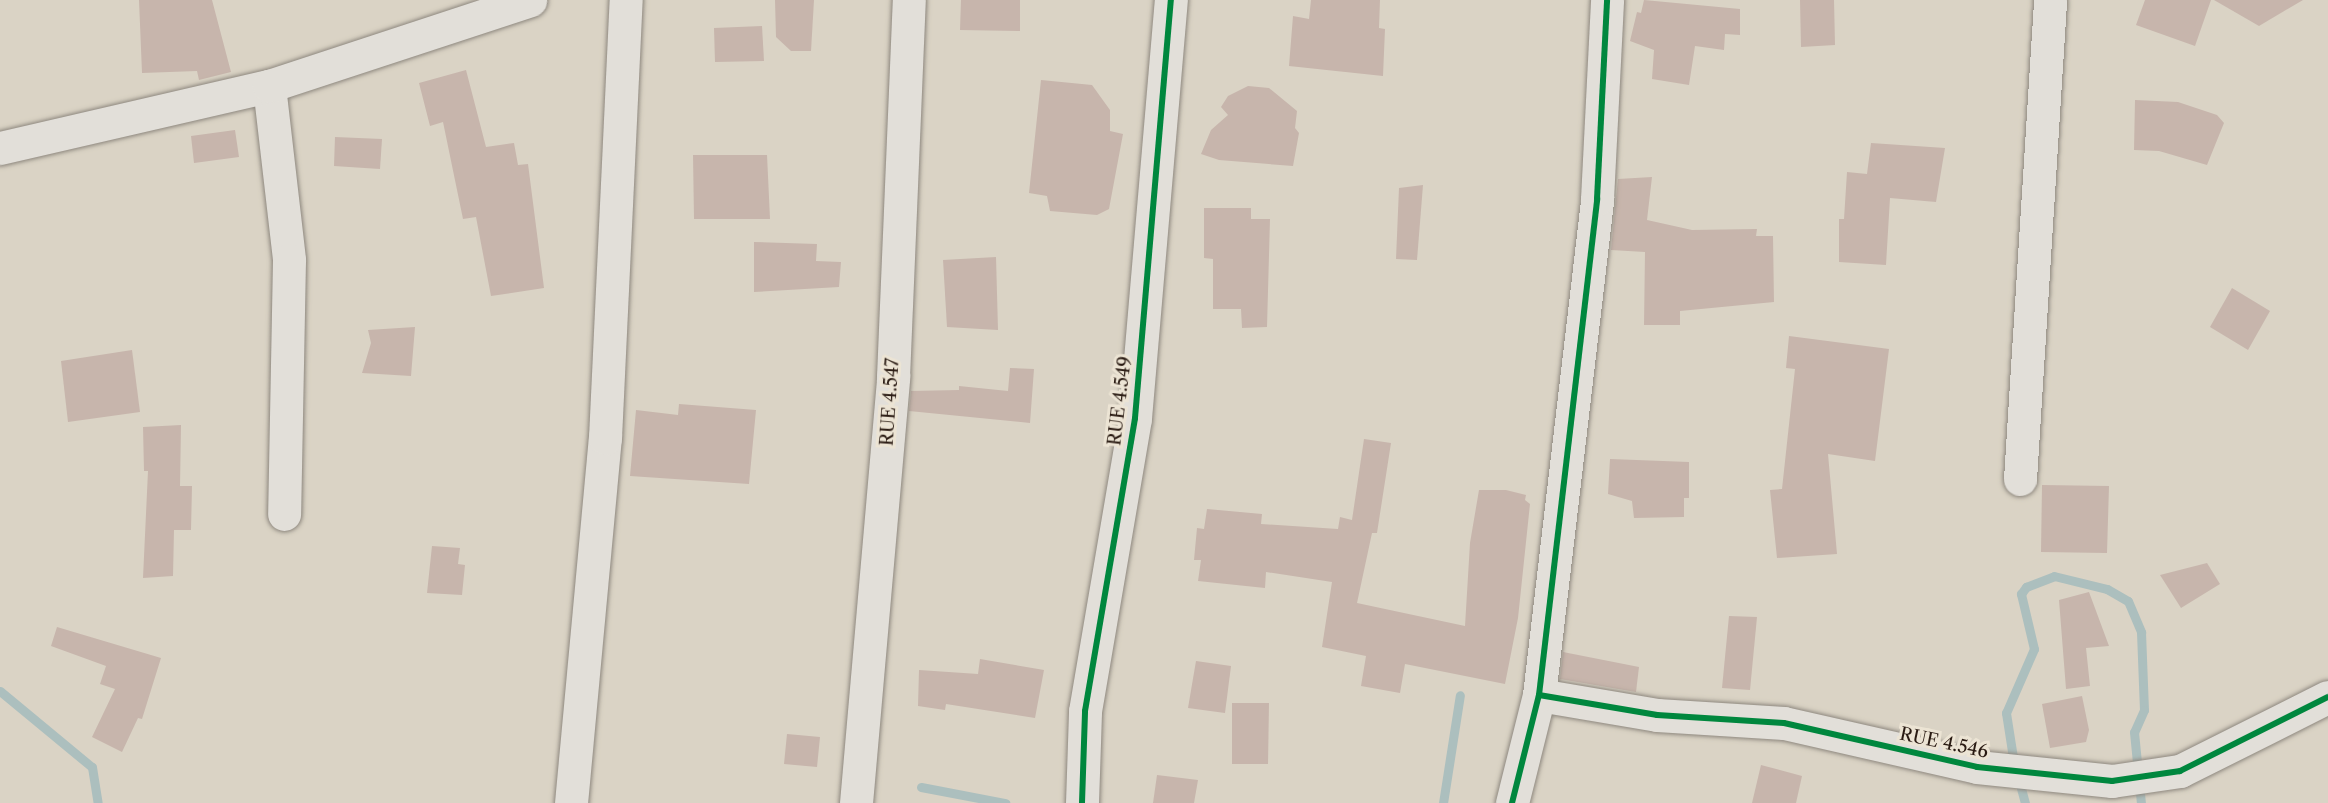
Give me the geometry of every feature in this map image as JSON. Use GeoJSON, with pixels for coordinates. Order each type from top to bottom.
{"type":"FeatureCollection","features":[{"type":"Feature","properties":{"kind":"street"},"geometry":{"type":"LineString","coordinates":[[0,148],[269,86],[530,0]]}},
{"type":"Feature","properties":{"kind":"street"},"geometry":{"type":"LineString","coordinates":[[571,803],[605,438],[626,0]]}},
{"type":"Feature","properties":{"kind":"street","name":"RUE 4.547"},"geometry":{"type":"LineString","coordinates":[[856,803],[893,377],[909,0]]}},
{"type":"Feature","properties":{"kind":"street","name":"RUE 4.549"},"geometry":{"type":"LineString","coordinates":[[1082,803],[1085,711],[1135,418],[1171,0]]}},
{"type":"Feature","properties":{"kind":"street"},"geometry":{"type":"LineString","coordinates":[[1512,803],[1539,695],[1597,199],[1607,0]]}},
{"type":"Feature","properties":{"kind":"street"},"geometry":{"type":"LineString","coordinates":[[2020,479],[2050,0]]}},
{"type":"Feature","properties":{"kind":"street"},"geometry":{"type":"LineString","coordinates":[[269,86],[289,260],[284,514]]}},
{"type":"Feature","properties":{"kind":"street","name":"RUE 4.546"},"geometry":{"type":"LineString","coordinates":[[1539,695],[1657,715],[1784,723],[1977,766],[2112,781],[2180,771],[2328,697]]}},
{"type":"Feature","properties":{"kind":"building"},"geometry":{"type":"Polygon","coordinates":[[[139,0],[212,0],[231,72],[199,80],[197,71],[142,73],[139,0]]]}},
{"type":"Feature","properties":{"kind":"building"},"geometry":{"type":"Polygon","coordinates":[[[775,0],[814,0],[811,51],[791,51],[776,37],[775,0]]]}},
{"type":"Feature","properties":{"kind":"building"},"geometry":{"type":"Polygon","coordinates":[[[961,0],[1020,0],[1020,31],[960,30],[961,0]]]}},
{"type":"Feature","properties":{"kind":"building"},"geometry":{"type":"Polygon","coordinates":[[[1311,0],[1380,0],[1379,28],[1385,29],[1383,76],[1289,66],[1293,16],[1309,19],[1311,0]]]}},
{"type":"Feature","properties":{"kind":"building"},"geometry":{"type":"Polygon","coordinates":[[[1644,0],[1740,9],[1740,35],[1725,34],[1724,50],[1695,46],[1689,85],[1652,79],[1654,50],[1630,41],[1637,12],[1641,13],[1644,0]]]}},
{"type":"Feature","properties":{"kind":"building"},"geometry":{"type":"Polygon","coordinates":[[[1800,0],[1834,0],[1835,45],[1801,47],[1800,0]]]}},
{"type":"Feature","properties":{"kind":"building"},"geometry":{"type":"Polygon","coordinates":[[[2145,0],[2211,0],[2195,46],[2136,25],[2145,0]]]}},
{"type":"Feature","properties":{"kind":"building"},"geometry":{"type":"Polygon","coordinates":[[[2214,0],[2303,0],[2259,26],[2214,0]]]}},
{"type":"Feature","properties":{"kind":"building"},"geometry":{"type":"Polygon","coordinates":[[[762,26],[764,61],[715,62],[714,28],[762,26]]]}},
{"type":"Feature","properties":{"kind":"building"},"geometry":{"type":"Polygon","coordinates":[[[466,70],[486,147],[514,143],[518,165],[528,164],[544,288],[491,296],[476,217],[463,219],[443,122],[430,126],[419,83],[466,70]]]}},
{"type":"Feature","properties":{"kind":"building"},"geometry":{"type":"Polygon","coordinates":[[[1041,80],[1092,85],[1110,110],[1110,131],[1123,134],[1109,209],[1097,215],[1050,211],[1047,196],[1029,193],[1041,80]]]}},
{"type":"Feature","properties":{"kind":"building"},"geometry":{"type":"Polygon","coordinates":[[[1248,86],[1269,88],[1297,111],[1295,128],[1299,133],[1293,166],[1219,160],[1201,154],[1211,130],[1228,115],[1221,107],[1228,96],[1248,86]]]}},
{"type":"Feature","properties":{"kind":"building"},"geometry":{"type":"Polygon","coordinates":[[[2135,100],[2178,102],[2217,115],[2224,123],[2207,165],[2159,151],[2134,150],[2135,100]]]}},
{"type":"Feature","properties":{"kind":"building"},"geometry":{"type":"Polygon","coordinates":[[[235,130],[239,157],[194,163],[191,136],[235,130]]]}},
{"type":"Feature","properties":{"kind":"building"},"geometry":{"type":"Polygon","coordinates":[[[335,137],[382,139],[380,169],[334,166],[335,137]]]}},
{"type":"Feature","properties":{"kind":"building"},"geometry":{"type":"Polygon","coordinates":[[[1871,143],[1945,148],[1936,202],[1890,198],[1886,265],[1839,262],[1839,219],[1844,219],[1847,172],[1867,174],[1871,143]]]}},
{"type":"Feature","properties":{"kind":"building"},"geometry":{"type":"Polygon","coordinates":[[[693,155],[767,155],[770,219],[694,219],[693,155]]]}},
{"type":"Feature","properties":{"kind":"building"},"geometry":{"type":"Polygon","coordinates":[[[1652,177],[1647,220],[1692,230],[1757,229],[1756,236],[1773,236],[1774,302],[1680,311],[1680,325],[1644,325],[1645,252],[1611,250],[1618,179],[1652,177]]]}},
{"type":"Feature","properties":{"kind":"building"},"geometry":{"type":"Polygon","coordinates":[[[1423,185],[1417,260],[1396,259],[1399,188],[1423,185]]]}},
{"type":"Feature","properties":{"kind":"building"},"geometry":{"type":"Polygon","coordinates":[[[1204,208],[1251,208],[1251,219],[1270,219],[1267,327],[1242,328],[1241,309],[1213,309],[1213,259],[1204,258],[1204,208]]]}},
{"type":"Feature","properties":{"kind":"building"},"geometry":{"type":"Polygon","coordinates":[[[754,242],[817,244],[816,261],[841,262],[839,287],[754,292],[754,242]]]}},
{"type":"Feature","properties":{"kind":"building"},"geometry":{"type":"Polygon","coordinates":[[[996,257],[998,330],[947,327],[943,260],[996,257]]]}},
{"type":"Feature","properties":{"kind":"building"},"geometry":{"type":"Polygon","coordinates":[[[2232,288],[2270,311],[2248,350],[2210,327],[2232,288]]]}},
{"type":"Feature","properties":{"kind":"building"},"geometry":{"type":"Polygon","coordinates":[[[415,327],[411,376],[362,373],[371,343],[368,330],[415,327]]]}},
{"type":"Feature","properties":{"kind":"building"},"geometry":{"type":"Polygon","coordinates":[[[1789,336],[1889,349],[1875,461],[1828,454],[1837,554],[1777,558],[1770,490],[1782,489],[1795,369],[1786,368],[1789,336]]]}},
{"type":"Feature","properties":{"kind":"building"},"geometry":{"type":"Polygon","coordinates":[[[132,350],[140,412],[68,422],[61,361],[132,350]]]}},
{"type":"Feature","properties":{"kind":"building"},"geometry":{"type":"Polygon","coordinates":[[[1010,368],[1034,369],[1030,423],[909,411],[911,391],[959,390],[959,386],[1008,391],[1010,368]]]}},
{"type":"Feature","properties":{"kind":"building"},"geometry":{"type":"Polygon","coordinates":[[[679,404],[756,410],[749,484],[630,476],[636,410],[678,415],[679,404]]]}},
{"type":"Feature","properties":{"kind":"building"},"geometry":{"type":"Polygon","coordinates":[[[181,425],[180,486],[192,486],[191,530],[174,530],[173,576],[143,578],[148,471],[144,471],[143,427],[181,425]]]}},
{"type":"Feature","properties":{"kind":"building"},"geometry":{"type":"Polygon","coordinates":[[[1364,439],[1391,443],[1377,533],[1372,533],[1357,603],[1465,626],[1470,543],[1479,490],[1506,490],[1526,495],[1525,500],[1530,504],[1518,618],[1505,684],[1405,664],[1400,693],[1361,686],[1366,656],[1322,647],[1332,582],[1266,572],[1265,588],[1198,581],[1201,560],[1194,560],[1197,528],[1204,529],[1207,509],[1262,514],[1261,524],[1338,529],[1340,517],[1352,520],[1364,439]]]}},
{"type":"Feature","properties":{"kind":"building"},"geometry":{"type":"Polygon","coordinates":[[[1610,459],[1689,462],[1689,498],[1684,498],[1684,517],[1634,518],[1632,501],[1608,494],[1610,459]]]}},
{"type":"Feature","properties":{"kind":"building"},"geometry":{"type":"Polygon","coordinates":[[[2042,485],[2109,486],[2107,553],[2041,552],[2042,485]]]}},
{"type":"Feature","properties":{"kind":"building"},"geometry":{"type":"Polygon","coordinates":[[[432,546],[460,548],[458,564],[465,565],[462,595],[427,593],[432,546]]]}},
{"type":"Feature","properties":{"kind":"building"},"geometry":{"type":"Polygon","coordinates":[[[2207,563],[2220,584],[2181,608],[2160,575],[2207,563]]]}},
{"type":"Feature","properties":{"kind":"building"},"geometry":{"type":"Polygon","coordinates":[[[2089,592],[2109,646],[2086,648],[2090,686],[2066,689],[2059,600],[2089,592]]]}},
{"type":"Feature","properties":{"kind":"building"},"geometry":{"type":"Polygon","coordinates":[[[1729,616],[1757,617],[1750,690],[1722,688],[1729,616]]]}},
{"type":"Feature","properties":{"kind":"building"},"geometry":{"type":"Polygon","coordinates":[[[57,627],[161,658],[142,719],[138,718],[122,752],[92,737],[115,689],[100,684],[106,666],[51,646],[57,627]]]}},
{"type":"Feature","properties":{"kind":"building"},"geometry":{"type":"Polygon","coordinates":[[[1563,652],[1639,667],[1636,692],[1560,679],[1563,652]]]}},
{"type":"Feature","properties":{"kind":"building"},"geometry":{"type":"Polygon","coordinates":[[[980,659],[1044,670],[1035,718],[946,704],[945,710],[918,706],[919,670],[978,674],[980,659]]]}},
{"type":"Feature","properties":{"kind":"building"},"geometry":{"type":"Polygon","coordinates":[[[1196,661],[1231,666],[1225,713],[1188,708],[1196,661]]]}},
{"type":"Feature","properties":{"kind":"building"},"geometry":{"type":"Polygon","coordinates":[[[2082,696],[2089,730],[2086,742],[2050,748],[2042,704],[2082,696]]]}},
{"type":"Feature","properties":{"kind":"building"},"geometry":{"type":"Polygon","coordinates":[[[1232,703],[1269,703],[1268,764],[1232,764],[1232,703]]]}},
{"type":"Feature","properties":{"kind":"building"},"geometry":{"type":"Polygon","coordinates":[[[787,734],[820,737],[817,767],[784,764],[787,734]]]}},
{"type":"Feature","properties":{"kind":"building"},"geometry":{"type":"Polygon","coordinates":[[[1761,765],[1802,776],[1796,803],[1752,803],[1761,765]]]}},
{"type":"Feature","properties":{"kind":"building"},"geometry":{"type":"Polygon","coordinates":[[[1157,775],[1198,780],[1194,803],[1153,803],[1157,775]]]}},
{"type":"Feature","properties":{"kind":"waterway"},"geometry":{"type":"LineString","coordinates":[[2014,764],[2006,713],[2034,649],[2021,594],[2026,587],[2054,576],[2107,589],[2128,601],[2141,632],[2144,710],[2134,732],[2141,803]]}},
{"type":"Feature","properties":{"kind":"waterway"},"geometry":{"type":"LineString","coordinates":[[0,691],[92,767],[98,803]]}},
{"type":"Feature","properties":{"kind":"waterway"},"geometry":{"type":"LineString","coordinates":[[1443,803],[1460,695]]}},
{"type":"Feature","properties":{"kind":"waterway"},"geometry":{"type":"LineString","coordinates":[[2018,777],[2025,803]]}},
{"type":"Feature","properties":{"kind":"waterway"},"geometry":{"type":"LineString","coordinates":[[921,787],[1005,803]]}},
{"type":"Feature","properties":{"kind":"cycle path"},"geometry":{"type":"LineString","coordinates":[[1082,803],[1085,711],[1135,418],[1171,0]]}},
{"type":"Feature","properties":{"kind":"cycle path"},"geometry":{"type":"LineString","coordinates":[[1512,803],[1539,695],[1597,199],[1607,0]]}},
{"type":"Feature","properties":{"kind":"cycle path"},"geometry":{"type":"LineString","coordinates":[[1539,695],[1657,715],[1784,723],[1977,767],[2112,781],[2180,771],[2328,697]]}}]}
